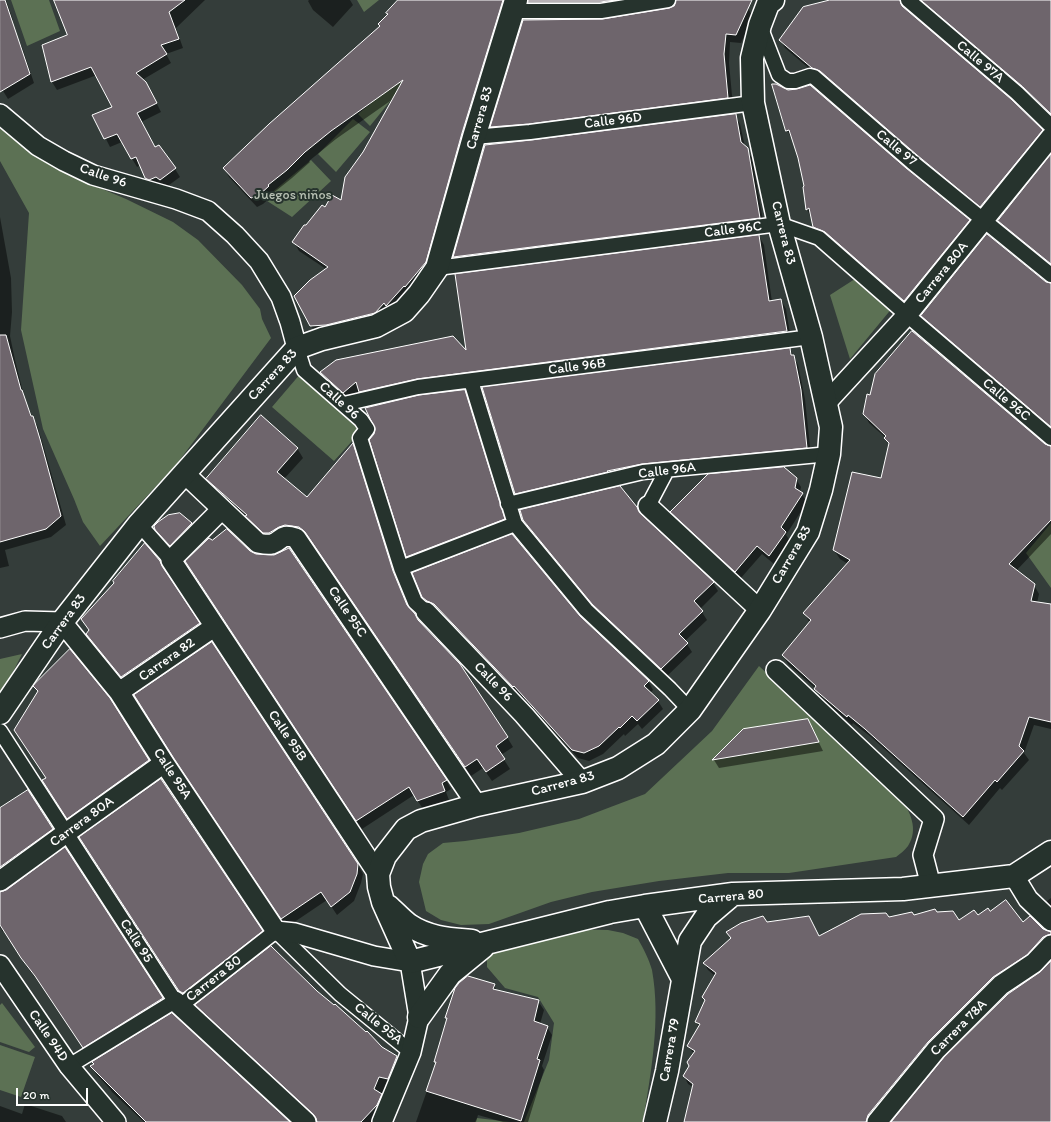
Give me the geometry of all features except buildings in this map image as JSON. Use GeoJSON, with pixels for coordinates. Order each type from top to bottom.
{"type":"FeatureCollection","features":[{"type":"Feature","properties":{"kind":"street"},"geometry":{"type":"LineString","coordinates":[[514,6],[601,11],[668,0]]}},
{"type":"Feature","properties":{"kind":"street","name":"Carrera 83"},"geometry":{"type":"LineString","coordinates":[[378,874],[385,856],[406,829],[421,821],[477,805],[582,782],[618,768],[656,744],[690,710],[760,610],[808,532],[821,490],[829,454],[831,427],[811,337],[779,224],[753,103],[752,58],[760,26],[768,4],[774,0]]}},
{"type":"Feature","properties":{"kind":"street","name":"Calle 97A"},"geometry":{"type":"LineString","coordinates":[[908,0],[1017,93],[1051,126]]}},
{"type":"Feature","properties":{"kind":"street","name":"Carrera 83"},"geometry":{"type":"LineString","coordinates":[[0,713],[62,622],[139,524],[296,348],[322,339],[376,326],[404,311],[419,294],[437,268],[474,137],[514,6]]}},
{"type":"Feature","properties":{"kind":"street","name":"Calle 97"},"geometry":{"type":"LineString","coordinates":[[760,26],[779,75],[788,81],[795,81],[810,76],[814,77],[912,162],[1051,275]]}},
{"type":"Feature","properties":{"kind":"street","name":"Calle 96D"},"geometry":{"type":"LineString","coordinates":[[474,137],[530,132],[753,103]]}},
{"type":"Feature","properties":{"kind":"street","name":"Calle 96"},"geometry":{"type":"LineString","coordinates":[[0,114],[38,146],[87,172],[176,199],[208,211],[235,235],[259,261],[281,297],[304,370],[362,420],[367,430],[360,438],[401,568],[415,602],[524,715],[582,782]]}},
{"type":"Feature","properties":{"kind":"street","name":"Carrera 80A"},"geometry":{"type":"LineString","coordinates":[[826,403],[907,315],[1051,137]]}},
{"type":"Feature","properties":{"kind":"street","name":"Calle 96C"},"geometry":{"type":"LineString","coordinates":[[437,268],[779,224],[819,238],[1051,438]]}},
{"type":"Feature","properties":{"kind":"street","name":"Calle 96B"},"geometry":{"type":"LineString","coordinates":[[344,404],[418,387],[811,337]]}},
{"type":"Feature","properties":{"kind":"street"},"geometry":{"type":"LineString","coordinates":[[471,381],[515,524],[586,610],[670,688],[690,710]]}},
{"type":"Feature","properties":{"kind":"street","name":"Calle 96A"},"geometry":{"type":"LineString","coordinates":[[508,504],[643,472],[829,454]]}},
{"type":"Feature","properties":{"kind":"street"},"geometry":{"type":"LineString","coordinates":[[667,470],[648,506],[760,610]]}},
{"type":"Feature","properties":{"kind":"street","name":"Calle 95C"},"geometry":{"type":"LineString","coordinates":[[184,472],[258,543],[273,544],[288,535],[296,538],[477,805]]}},
{"type":"Feature","properties":{"kind":"street"},"geometry":{"type":"LineString","coordinates":[[171,560],[222,509]]}},
{"type":"Feature","properties":{"kind":"street","name":"Calle 95B"},"geometry":{"type":"LineString","coordinates":[[139,524],[171,560],[378,874],[379,887],[383,902],[410,962]]}},
{"type":"Feature","properties":{"kind":"street"},"geometry":{"type":"LineString","coordinates":[[401,568],[515,524]]}},
{"type":"Feature","properties":{"kind":"street"},"geometry":{"type":"LineString","coordinates":[[0,628],[25,621],[62,622]]}},
{"type":"Feature","properties":{"kind":"street","name":"Calle 95A"},"geometry":{"type":"LineString","coordinates":[[62,622],[119,692],[164,763],[276,931],[340,994],[411,1052]]}},
{"type":"Feature","properties":{"kind":"street","name":"Carrera 82"},"geometry":{"type":"LineString","coordinates":[[119,692],[214,627]]}},
{"type":"Feature","properties":{"kind":"street"},"geometry":{"type":"LineString","coordinates":[[776,670],[934,819],[923,855],[932,886]]}},
{"type":"Feature","properties":{"kind":"street","name":"Calle 95"},"geometry":{"type":"LineString","coordinates":[[0,731],[178,1003],[306,1122]]}},
{"type":"Feature","properties":{"kind":"street","name":"Carrera 80A"},"geometry":{"type":"LineString","coordinates":[[0,881],[164,763]]}},
{"type":"Feature","properties":{"kind":"street","name":"Carrera 80"},"geometry":{"type":"LineString","coordinates":[[410,962],[610,912],[645,906],[733,894],[903,889],[1014,876],[1051,852]]}},
{"type":"Feature","properties":{"kind":"street"},"geometry":{"type":"LineString","coordinates":[[1014,876],[1028,898],[1051,921]]}},
{"type":"Feature","properties":{"kind":"street","name":"Carrera 79"},"geometry":{"type":"LineString","coordinates":[[655,1122],[667,1071],[682,977],[690,941],[706,917],[733,894]]}},
{"type":"Feature","properties":{"kind":"street"},"geometry":{"type":"LineString","coordinates":[[383,902],[409,925],[424,934],[441,938],[489,943]]}},
{"type":"Feature","properties":{"kind":"street"},"geometry":{"type":"LineString","coordinates":[[645,906],[682,977]]}},
{"type":"Feature","properties":{"kind":"street"},"geometry":{"type":"LineString","coordinates":[[276,931],[295,933],[374,956],[410,962],[419,1017],[411,1052],[382,1122]]}},
{"type":"Feature","properties":{"kind":"street","name":"Carrera 80"},"geometry":{"type":"LineString","coordinates":[[69,1066],[178,1003],[276,931]]}},
{"type":"Feature","properties":{"kind":"street"},"geometry":{"type":"LineString","coordinates":[[419,1017],[450,974],[489,943]]}},
{"type":"Feature","properties":{"kind":"street","name":"Carrera 78A"},"geometry":{"type":"LineString","coordinates":[[877,1122],[936,1050],[1001,986],[1034,963],[1051,945]]}},
{"type":"Feature","properties":{"kind":"street","name":"Calle 94D"},"geometry":{"type":"LineString","coordinates":[[0,965],[69,1066],[116,1122]]}},
{"type":"Feature","properties":{"kind":"green space"},"geometry":{"type":"Polygon","coordinates":[[[11,0],[49,0],[60,31],[27,46],[11,0]]]}},
{"type":"Feature","properties":{"kind":"green space"},"geometry":{"type":"Polygon","coordinates":[[[357,0],[379,0],[364,12],[357,0]]]}},
{"type":"Feature","properties":{"kind":"green space"},"geometry":{"type":"Polygon","coordinates":[[[405,75],[409,78],[370,126],[358,114],[405,75]]]}},
{"type":"Feature","properties":{"kind":"green space"},"geometry":{"type":"Polygon","coordinates":[[[353,119],[370,132],[336,172],[318,154],[353,119]]]}},
{"type":"Feature","properties":{"kind":"green space"},"geometry":{"type":"Polygon","coordinates":[[[0,128],[29,151],[74,177],[126,199],[173,222],[198,240],[242,285],[260,309],[262,319],[271,338],[176,465],[100,546],[83,522],[43,429],[21,330],[29,213],[0,161],[0,128]]]}},
{"type":"Feature","properties":{"kind":"green space","name":"Juegos niños"},"geometry":{"type":"Polygon","coordinates":[[[311,160],[331,181],[292,217],[264,199],[311,160]]]}},
{"type":"Feature","properties":{"kind":"green space"},"geometry":{"type":"Polygon","coordinates":[[[858,277],[893,307],[850,359],[830,295],[858,277]]]}},
{"type":"Feature","properties":{"kind":"green space"},"geometry":{"type":"Polygon","coordinates":[[[301,373],[364,428],[334,461],[272,407],[301,373]]]}},
{"type":"Feature","properties":{"kind":"green space"},"geometry":{"type":"Polygon","coordinates":[[[1051,523],[1051,588],[1026,553],[1051,523]]]}},
{"type":"Feature","properties":{"kind":"green space"},"geometry":{"type":"Polygon","coordinates":[[[22,654],[0,698],[0,659],[22,654]]]}},
{"type":"Feature","properties":{"kind":"green space"},"geometry":{"type":"Polygon","coordinates":[[[759,666],[901,798],[910,815],[913,833],[908,846],[896,857],[789,873],[728,873],[659,881],[592,892],[551,902],[489,924],[461,925],[441,920],[426,911],[419,882],[423,864],[428,854],[443,843],[519,833],[579,819],[645,794],[712,731],[759,666]]]}},
{"type":"Feature","properties":{"kind":"green space"},"geometry":{"type":"Polygon","coordinates":[[[564,929],[608,930],[623,933],[638,939],[649,962],[655,989],[656,1008],[652,1065],[643,1122],[524,1122],[549,1060],[554,1023],[538,997],[505,988],[487,967],[487,950],[564,929]]]}},
{"type":"Feature","properties":{"kind":"green space"},"geometry":{"type":"Polygon","coordinates":[[[2,1003],[35,1047],[29,1052],[0,1042],[0,1005],[2,1003]]]}},
{"type":"Feature","properties":{"kind":"green space"},"geometry":{"type":"Polygon","coordinates":[[[0,1045],[35,1057],[21,1097],[0,1090],[0,1045]]]}},
{"type":"Feature","properties":{"kind":"green space"},"geometry":{"type":"Polygon","coordinates":[[[477,1118],[510,1122],[475,1122],[477,1118]]]}}]}
